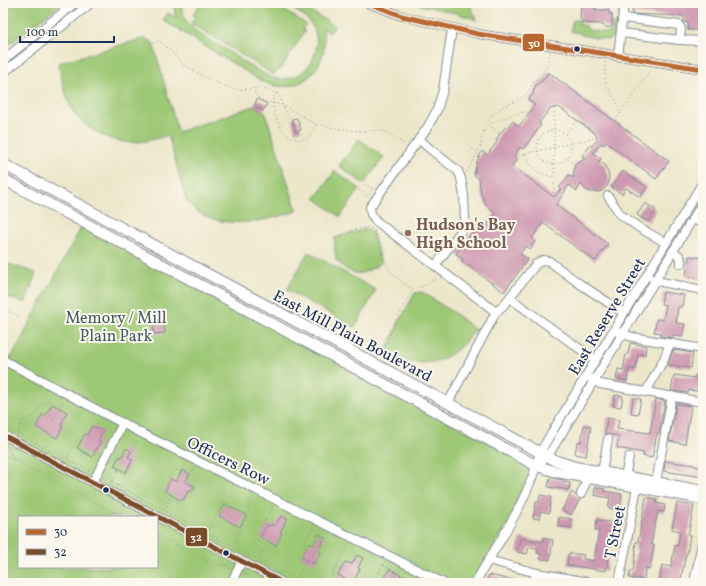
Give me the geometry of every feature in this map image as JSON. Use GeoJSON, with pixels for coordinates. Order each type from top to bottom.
{"type":"FeatureCollection","features":[{"type":"Feature","properties":{"kind":"main road","name":"East Mill Plain Boulevard"},"geometry":{"type":"LineString","coordinates":[[3,164],[543,454],[565,464],[625,477],[703,491]]}},
{"type":"Feature","properties":{"kind":"main road","name":"East Mill Plain Boulevard"},"geometry":{"type":"LineString","coordinates":[[3,179],[537,466],[557,472],[703,499]]}},
{"type":"Feature","properties":{"kind":"street"},"geometry":{"type":"LineString","coordinates":[[3,60],[75,3]]}},
{"type":"Feature","properties":{"kind":"street"},"geometry":{"type":"LineString","coordinates":[[3,73],[91,3]]}},
{"type":"Feature","properties":{"kind":"street"},"geometry":{"type":"LineString","coordinates":[[368,3],[402,16],[452,28],[618,57],[703,69]]}},
{"type":"Feature","properties":{"kind":"street"},"geometry":{"type":"LineString","coordinates":[[618,57],[624,3]]}},
{"type":"Feature","properties":{"kind":"street"},"geometry":{"type":"LineString","coordinates":[[623,18],[679,24],[680,40]]}},
{"type":"Feature","properties":{"kind":"street"},"geometry":{"type":"LineString","coordinates":[[452,28],[443,90],[437,110],[427,128],[373,200],[370,207],[371,214],[376,221],[496,312]]}},
{"type":"Feature","properties":{"kind":"street"},"geometry":{"type":"LineString","coordinates":[[621,33],[680,40],[703,41]]}},
{"type":"Feature","properties":{"kind":"street"},"geometry":{"type":"LineString","coordinates":[[419,138],[430,149],[458,171],[461,178],[464,196],[465,220],[463,228],[436,266]]}},
{"type":"Feature","properties":{"kind":"street","name":"East Reserve Street"},"geometry":{"type":"LineString","coordinates":[[475,583],[526,494],[543,454],[586,375],[703,182]]}},
{"type":"Feature","properties":{"kind":"street"},"geometry":{"type":"LineString","coordinates":[[608,196],[620,214],[638,227],[666,243]]}},
{"type":"Feature","properties":{"kind":"street","name":"East Reserve Street"},"geometry":{"type":"LineString","coordinates":[[543,454],[594,380],[703,202]]}},
{"type":"Feature","properties":{"kind":"street"},"geometry":{"type":"LineString","coordinates":[[692,219],[703,223]]}},
{"type":"Feature","properties":{"kind":"street"},"geometry":{"type":"LineString","coordinates":[[672,252],[680,255],[682,258],[681,264]]}},
{"type":"Feature","properties":{"kind":"street"},"geometry":{"type":"LineString","coordinates":[[448,403],[496,312],[510,298],[536,264],[543,260],[549,261],[580,284],[624,313]]}},
{"type":"Feature","properties":{"kind":"street"},"geometry":{"type":"LineString","coordinates":[[647,276],[656,281],[703,290]]}},
{"type":"Feature","properties":{"kind":"street"},"geometry":{"type":"LineString","coordinates":[[510,298],[595,360]]}},
{"type":"Feature","properties":{"kind":"street"},"geometry":{"type":"LineString","coordinates":[[614,329],[623,334],[703,349]]}},
{"type":"Feature","properties":{"kind":"street"},"geometry":{"type":"LineString","coordinates":[[646,392],[664,359],[670,343]]}},
{"type":"Feature","properties":{"kind":"street","name":"Officers Row"},"geometry":{"type":"LineString","coordinates":[[7,362],[142,433],[444,583]]}},
{"type":"Feature","properties":{"kind":"street"},"geometry":{"type":"LineString","coordinates":[[586,375],[600,384],[703,402]]}},
{"type":"Feature","properties":{"kind":"street"},"geometry":{"type":"LineString","coordinates":[[656,482],[672,396]]}},
{"type":"Feature","properties":{"kind":"street"},"geometry":{"type":"LineString","coordinates":[[95,478],[123,423]]}},
{"type":"Feature","properties":{"kind":"street"},"geometry":{"type":"LineString","coordinates":[[4,438],[95,478],[283,583]]}},
{"type":"Feature","properties":{"kind":"street"},"geometry":{"type":"LineString","coordinates":[[602,472],[608,439]]}},
{"type":"Feature","properties":{"kind":"street"},"geometry":{"type":"LineString","coordinates":[[625,477],[629,457]]}},
{"type":"Feature","properties":{"kind":"street"},"geometry":{"type":"LineString","coordinates":[[580,494],[588,478]]}},
{"type":"Feature","properties":{"kind":"street","name":"T Street"},"geometry":{"type":"LineString","coordinates":[[618,583],[637,487]]}},
{"type":"Feature","properties":{"kind":"street"},"geometry":{"type":"LineString","coordinates":[[694,583],[703,538]]}},
{"type":"Feature","properties":{"kind":"street"},"geometry":{"type":"LineString","coordinates":[[488,560],[537,572],[594,583]]}},
{"type":"Feature","properties":{"kind":"street"},"geometry":{"type":"LineString","coordinates":[[231,583],[242,561]]}},
{"type":"Feature","properties":{"kind":"street"},"geometry":{"type":"LineString","coordinates":[[533,583],[537,572]]}},
{"type":"Feature","properties":{"kind":"path"},"geometry":{"type":"LineString","coordinates":[[153,43],[159,41],[183,64],[210,80],[236,90],[257,88],[277,94]]}},
{"type":"Feature","properties":{"kind":"path"},"geometry":{"type":"LineString","coordinates":[[461,178],[468,170],[470,163],[480,148],[483,133],[494,113],[500,108],[526,95],[533,83],[548,65],[551,46]]}},
{"type":"Feature","properties":{"kind":"path"},"geometry":{"type":"LineString","coordinates":[[605,59],[605,81],[617,102],[620,113]]}},
{"type":"Feature","properties":{"kind":"path"},"geometry":{"type":"LineString","coordinates":[[611,126],[649,72]]}},
{"type":"Feature","properties":{"kind":"path"},"geometry":{"type":"LineString","coordinates":[[274,86],[277,94],[281,98],[282,105],[288,116],[292,119]]}},
{"type":"Feature","properties":{"kind":"path"},"geometry":{"type":"LineString","coordinates":[[257,88],[254,93],[258,98],[267,102],[282,105],[316,124],[358,131],[383,130],[411,149]]}},
{"type":"Feature","properties":{"kind":"path"},"geometry":{"type":"LineString","coordinates":[[277,94],[273,97],[273,102],[279,124],[285,133],[295,140],[307,139],[312,136],[316,124]]}},
{"type":"Feature","properties":{"kind":"path"},"geometry":{"type":"LineString","coordinates":[[554,108],[554,197]]}},
{"type":"Feature","properties":{"kind":"path"},"geometry":{"type":"LineString","coordinates":[[488,125],[522,111],[530,112]]}},
{"type":"Feature","properties":{"kind":"path"},"geometry":{"type":"LineString","coordinates":[[565,134],[577,120]]}},
{"type":"Feature","properties":{"kind":"path"},"geometry":{"type":"LineString","coordinates":[[488,125],[500,133]]}},
{"type":"Feature","properties":{"kind":"path"},"geometry":{"type":"LineString","coordinates":[[554,130],[565,134],[570,140],[571,144],[571,154],[568,158],[555,165],[548,164],[542,160],[537,151],[538,141],[542,135],[547,131],[554,130]]}},
{"type":"Feature","properties":{"kind":"path"},"geometry":{"type":"LineString","coordinates":[[514,156],[596,138]]}},
{"type":"Feature","properties":{"kind":"path"},"geometry":{"type":"LineString","coordinates":[[469,146],[477,152]]}},
{"type":"Feature","properties":{"kind":"path"},"geometry":{"type":"LineString","coordinates":[[525,154],[529,163],[536,170],[545,175],[555,177]]}},
{"type":"Feature","properties":{"kind":"path"},"geometry":{"type":"LineString","coordinates":[[568,158],[575,164]]}},
{"type":"Feature","properties":{"kind":"path"},"geometry":{"type":"LineString","coordinates":[[359,190],[367,197],[373,189],[364,184]]}},
{"type":"Feature","properties":{"kind":"path"},"geometry":{"type":"LineString","coordinates":[[343,236],[344,233],[365,227],[371,228],[374,231],[384,263],[394,276],[410,288],[421,288],[433,280],[440,277],[444,278],[447,274]]}},
{"type":"Feature","properties":{"kind":"path"},"geometry":{"type":"LineString","coordinates":[[381,357],[398,316],[413,289]]}},
{"type":"Feature","properties":{"kind":"path"},"geometry":{"type":"LineString","coordinates":[[3,308],[20,317]]}},
{"type":"Feature","properties":{"kind":"path"},"geometry":{"type":"LineString","coordinates":[[3,378],[7,362]]}},
{"type":"Feature","properties":{"kind":"path"},"geometry":{"type":"LineString","coordinates":[[17,433],[23,421],[34,416],[41,404],[46,404],[55,387]]}},
{"type":"Feature","properties":{"kind":"path"},"geometry":{"type":"LineString","coordinates":[[53,421],[67,394]]}},
{"type":"Feature","properties":{"kind":"path"},"geometry":{"type":"LineString","coordinates":[[3,426],[66,459],[95,478],[112,482],[258,561],[302,583]]}},
{"type":"Feature","properties":{"kind":"path"},"geometry":{"type":"LineString","coordinates":[[112,482],[119,469],[126,474],[134,459],[129,457],[142,433]]}},
{"type":"Feature","properties":{"kind":"path"},"geometry":{"type":"LineString","coordinates":[[4,438],[14,460]]}},
{"type":"Feature","properties":{"kind":"path"},"geometry":{"type":"LineString","coordinates":[[66,459],[77,440],[81,442]]}},
{"type":"Feature","properties":{"kind":"path"},"geometry":{"type":"LineString","coordinates":[[97,448],[101,451]]}},
{"type":"Feature","properties":{"kind":"path"},"geometry":{"type":"LineString","coordinates":[[3,454],[121,516]]}},
{"type":"Feature","properties":{"kind":"path"},"geometry":{"type":"LineString","coordinates":[[181,472],[177,470],[173,471],[163,489],[164,494],[178,502],[191,497],[196,487],[188,480],[198,461]]}},
{"type":"Feature","properties":{"kind":"path"},"geometry":{"type":"LineString","coordinates":[[207,533],[225,498],[231,497],[239,481]]}},
{"type":"Feature","properties":{"kind":"path"},"geometry":{"type":"LineString","coordinates":[[232,547],[244,521],[250,512],[248,505],[256,490]]}},
{"type":"Feature","properties":{"kind":"path"},"geometry":{"type":"LineString","coordinates":[[164,510],[172,495]]}},
{"type":"Feature","properties":{"kind":"path"},"geometry":{"type":"LineString","coordinates":[[266,545],[256,539],[276,500]]}},
{"type":"Feature","properties":{"kind":"path"},"geometry":{"type":"LineString","coordinates":[[306,562],[299,559],[298,556],[317,520]]}},
{"type":"Feature","properties":{"kind":"path"},"geometry":{"type":"LineString","coordinates":[[158,536],[208,561],[238,569],[260,583]]}},
{"type":"Feature","properties":{"kind":"path"},"geometry":{"type":"LineString","coordinates":[[346,579],[344,582],[332,575],[352,537]]}},
{"type":"Feature","properties":{"kind":"path"},"geometry":{"type":"LineString","coordinates":[[258,561],[268,541]]}},
{"type":"Feature","properties":{"kind":"path"},"geometry":{"type":"LineString","coordinates":[[373,583],[388,555]]}},
{"type":"Feature","properties":{"kind":"path"},"geometry":{"type":"LineString","coordinates":[[296,580],[307,560]]}},
{"type":"Feature","properties":{"kind":"path"},"geometry":{"type":"LineString","coordinates":[[399,573],[404,564]]}},
{"type":"Feature","properties":{"kind":"path"},"geometry":{"type":"LineString","coordinates":[[383,565],[410,579],[408,583]]}},
{"type":"Feature","properties":{"kind":"path"},"geometry":{"type":"LineString","coordinates":[[391,583],[397,572]]}},
{"type":"Feature","properties":{"kind":"path"},"geometry":{"type":"LineString","coordinates":[[379,573],[385,576]]}},
{"type":"Feature","properties":{"kind":"green space"},"geometry":{"type":"Polygon","coordinates":[[[3,3],[62,3],[3,49],[3,3]]]}},
{"type":"Feature","properties":{"kind":"green space"},"geometry":{"type":"Polygon","coordinates":[[[173,3],[181,3],[186,20],[198,32],[256,70],[278,79],[292,78],[307,68],[312,61],[317,43],[316,34],[309,21],[299,12],[283,3],[298,3],[335,26],[330,33],[322,28],[324,42],[322,55],[317,67],[310,76],[299,83],[288,86],[275,86],[261,81],[163,20],[168,13],[176,18],[173,3]]]}},
{"type":"Feature","properties":{"kind":"green space"},"geometry":{"type":"Polygon","coordinates":[[[200,3],[273,3],[306,24],[302,30],[305,31],[280,70],[278,69],[274,75],[191,23],[195,17],[193,15],[200,3]]]}},
{"type":"Feature","properties":{"kind":"green space"},"geometry":{"type":"Polygon","coordinates":[[[412,3],[469,3],[477,20],[456,13],[412,3]]]}},
{"type":"Feature","properties":{"kind":"green space"},"geometry":{"type":"Polygon","coordinates":[[[573,20],[580,20],[579,24],[586,26],[589,30],[605,33],[611,33],[612,24],[616,24],[614,37],[608,40],[572,32],[571,29],[573,20]]]}},
{"type":"Feature","properties":{"kind":"green space"},"geometry":{"type":"Polygon","coordinates":[[[145,38],[153,43],[178,132],[254,106],[265,112],[297,211],[269,219],[254,221],[223,221],[209,218],[196,211],[186,200],[168,135],[140,142],[122,142],[104,136],[83,123],[78,118],[68,101],[58,63],[145,38]]]}},
{"type":"Feature","properties":{"kind":"green space"},"geometry":{"type":"Polygon","coordinates":[[[359,139],[384,157],[364,184],[339,166],[359,139]]]}},
{"type":"Feature","properties":{"kind":"green space"},"geometry":{"type":"Polygon","coordinates":[[[335,171],[360,189],[340,217],[315,198],[335,171]]]}},
{"type":"Feature","properties":{"kind":"green space","name":"Memory / Mill Plain Park"},"geometry":{"type":"Polygon","coordinates":[[[84,222],[531,466],[533,476],[475,583],[3,583],[3,354],[11,358],[84,222]]]}},
{"type":"Feature","properties":{"kind":"green space"},"geometry":{"type":"Polygon","coordinates":[[[366,229],[373,233],[381,263],[363,273],[353,273],[336,260],[334,238],[366,229]]]}},
{"type":"Feature","properties":{"kind":"green space"},"geometry":{"type":"Polygon","coordinates":[[[308,252],[376,290],[355,327],[287,290],[308,252]]]}},
{"type":"Feature","properties":{"kind":"green space"},"geometry":{"type":"Polygon","coordinates":[[[3,262],[36,273],[25,303],[3,295],[3,262]]]}},
{"type":"Feature","properties":{"kind":"green space"},"geometry":{"type":"Polygon","coordinates":[[[422,292],[454,313],[475,330],[466,341],[446,357],[424,363],[412,362],[386,352],[399,322],[415,293],[422,292]]]}},
{"type":"Feature","properties":{"kind":"building"},"geometry":{"type":"Polygon","coordinates":[[[581,3],[595,3],[595,10],[609,10],[609,14],[612,14],[612,27],[606,27],[601,24],[582,23],[582,20],[580,19],[581,3]]]}},
{"type":"Feature","properties":{"kind":"building"},"geometry":{"type":"Polygon","coordinates":[[[633,3],[703,3],[703,30],[688,30],[688,23],[684,22],[684,16],[632,14],[633,3]]]}},
{"type":"Feature","properties":{"kind":"building"},"geometry":{"type":"Polygon","coordinates":[[[548,72],[669,161],[656,179],[606,142],[604,145],[601,143],[593,153],[601,158],[599,161],[605,165],[609,176],[608,185],[602,191],[591,192],[586,190],[581,184],[577,191],[569,185],[556,205],[608,244],[595,261],[543,223],[532,238],[535,241],[530,249],[526,246],[520,254],[528,259],[504,292],[462,261],[463,259],[456,254],[479,223],[485,227],[495,214],[487,206],[481,194],[479,179],[474,175],[477,161],[482,151],[487,155],[497,142],[496,141],[500,133],[506,127],[507,128],[512,121],[519,126],[535,105],[528,100],[533,94],[536,85],[544,79],[548,72]],[[559,107],[550,109],[539,123],[541,125],[523,149],[520,147],[514,156],[517,159],[512,166],[554,197],[561,189],[559,188],[569,175],[573,178],[575,164],[585,159],[582,156],[597,140],[596,134],[559,107]]]}},
{"type":"Feature","properties":{"kind":"building"},"geometry":{"type":"Polygon","coordinates":[[[257,99],[267,104],[263,111],[254,106],[257,99]]]}},
{"type":"Feature","properties":{"kind":"building"},"geometry":{"type":"Polygon","coordinates":[[[297,118],[301,130],[295,132],[292,119],[297,118]]]}},
{"type":"Feature","properties":{"kind":"building"},"geometry":{"type":"Polygon","coordinates":[[[623,171],[647,187],[640,197],[626,188],[622,194],[611,187],[623,171]]]}},
{"type":"Feature","properties":{"kind":"building"},"geometry":{"type":"Polygon","coordinates":[[[645,203],[656,210],[649,222],[637,215],[645,203]]]}},
{"type":"Feature","properties":{"kind":"building"},"geometry":{"type":"Polygon","coordinates":[[[689,256],[703,258],[701,279],[686,276],[689,256]]]}},
{"type":"Feature","properties":{"kind":"building"},"geometry":{"type":"Polygon","coordinates":[[[663,292],[684,295],[682,307],[678,307],[676,323],[685,324],[682,337],[673,335],[673,338],[660,336],[661,333],[654,332],[657,319],[663,320],[666,305],[661,304],[663,292]]]}},
{"type":"Feature","properties":{"kind":"building"},"geometry":{"type":"Polygon","coordinates":[[[164,324],[165,333],[154,334],[153,325],[164,324]]]}},
{"type":"Feature","properties":{"kind":"building"},"geometry":{"type":"Polygon","coordinates":[[[630,343],[646,346],[645,355],[638,354],[636,369],[629,368],[627,381],[616,379],[618,369],[623,370],[630,343]]]}},
{"type":"Feature","properties":{"kind":"building"},"geometry":{"type":"Polygon","coordinates":[[[673,350],[693,353],[691,368],[668,365],[673,350]]]}},
{"type":"Feature","properties":{"kind":"building"},"geometry":{"type":"Polygon","coordinates":[[[674,375],[695,378],[695,375],[703,377],[703,392],[689,390],[688,393],[671,391],[674,375]]]}},
{"type":"Feature","properties":{"kind":"building"},"geometry":{"type":"Polygon","coordinates":[[[615,395],[623,396],[621,407],[613,406],[615,395]]]}},
{"type":"Feature","properties":{"kind":"building"},"geometry":{"type":"Polygon","coordinates":[[[633,398],[641,399],[638,414],[631,413],[633,398]]]}},
{"type":"Feature","properties":{"kind":"building"},"geometry":{"type":"Polygon","coordinates":[[[656,399],[665,401],[659,434],[657,433],[652,458],[643,456],[644,453],[617,448],[619,436],[605,434],[607,418],[619,420],[617,429],[650,433],[656,399]]]}},
{"type":"Feature","properties":{"kind":"building"},"geometry":{"type":"Polygon","coordinates":[[[52,404],[67,412],[61,425],[63,426],[57,438],[36,427],[42,415],[45,416],[52,404]]]}},
{"type":"Feature","properties":{"kind":"building"},"geometry":{"type":"Polygon","coordinates":[[[676,404],[691,406],[685,444],[669,441],[676,404]]]}},
{"type":"Feature","properties":{"kind":"building"},"geometry":{"type":"Polygon","coordinates":[[[584,425],[591,427],[586,456],[575,454],[577,442],[581,442],[584,425]]]}},
{"type":"Feature","properties":{"kind":"building"},"geometry":{"type":"Polygon","coordinates":[[[92,426],[103,431],[98,441],[100,442],[92,457],[77,448],[85,434],[87,435],[92,426]]]}},
{"type":"Feature","properties":{"kind":"building"},"geometry":{"type":"Polygon","coordinates":[[[126,448],[131,451],[128,457],[132,460],[126,472],[114,466],[119,457],[121,458],[126,448]]]}},
{"type":"Feature","properties":{"kind":"building"},"geometry":{"type":"Polygon","coordinates":[[[665,461],[694,465],[703,468],[703,477],[664,471],[665,461]]]}},
{"type":"Feature","properties":{"kind":"building"},"geometry":{"type":"Polygon","coordinates":[[[182,470],[190,474],[185,482],[194,486],[191,492],[188,491],[184,499],[180,500],[165,491],[171,479],[176,482],[182,470]]]}},
{"type":"Feature","properties":{"kind":"building"},"geometry":{"type":"Polygon","coordinates":[[[550,478],[564,480],[564,482],[570,483],[569,490],[548,487],[550,478]]]}},
{"type":"Feature","properties":{"kind":"building"},"geometry":{"type":"Polygon","coordinates":[[[595,487],[605,489],[604,491],[622,494],[620,510],[608,508],[610,498],[594,495],[595,487]]]}},
{"type":"Feature","properties":{"kind":"building"},"geometry":{"type":"Polygon","coordinates":[[[572,492],[580,499],[571,515],[562,510],[572,492]]]}},
{"type":"Feature","properties":{"kind":"building"},"geometry":{"type":"Polygon","coordinates":[[[540,495],[551,497],[549,513],[541,511],[539,519],[533,518],[536,502],[539,502],[540,495]]]}},
{"type":"Feature","properties":{"kind":"building"},"geometry":{"type":"Polygon","coordinates":[[[646,497],[657,499],[656,503],[665,505],[664,512],[658,511],[651,544],[654,545],[650,569],[645,568],[644,580],[629,578],[630,571],[633,571],[636,542],[638,542],[646,497]]]}},
{"type":"Feature","properties":{"kind":"building"},"geometry":{"type":"Polygon","coordinates":[[[677,503],[694,506],[688,535],[690,535],[687,554],[680,583],[659,583],[662,565],[671,567],[675,545],[678,546],[680,531],[672,529],[677,503]]]}},
{"type":"Feature","properties":{"kind":"building"},"geometry":{"type":"Polygon","coordinates":[[[225,504],[246,515],[240,527],[219,516],[225,504]]]}},
{"type":"Feature","properties":{"kind":"building"},"geometry":{"type":"Polygon","coordinates":[[[281,516],[287,519],[280,532],[282,533],[276,546],[260,537],[267,525],[271,526],[272,524],[275,526],[281,516]]]}},
{"type":"Feature","properties":{"kind":"building"},"geometry":{"type":"Polygon","coordinates":[[[559,517],[572,519],[571,528],[558,526],[559,517]]]}},
{"type":"Feature","properties":{"kind":"building"},"geometry":{"type":"Polygon","coordinates":[[[597,520],[615,523],[613,533],[612,532],[606,571],[567,565],[569,553],[584,555],[583,559],[594,561],[599,530],[595,530],[597,520]]]}},
{"type":"Feature","properties":{"kind":"building"},"geometry":{"type":"Polygon","coordinates":[[[319,534],[325,538],[318,550],[321,552],[314,564],[301,557],[309,543],[313,545],[319,534]]]}},
{"type":"Feature","properties":{"kind":"building"},"geometry":{"type":"Polygon","coordinates":[[[520,538],[543,542],[544,538],[553,540],[550,560],[540,559],[541,554],[537,553],[538,548],[529,547],[527,554],[517,552],[520,538]]]}},
{"type":"Feature","properties":{"kind":"building"},"geometry":{"type":"Polygon","coordinates":[[[357,555],[363,558],[358,568],[360,569],[353,583],[338,575],[345,562],[352,564],[357,555]]]}},
{"type":"Feature","properties":{"kind":"building"},"geometry":{"type":"Polygon","coordinates":[[[389,569],[404,577],[401,583],[381,583],[389,569]]]}},
{"type":"Feature","properties":{"kind":"building"},"geometry":{"type":"Polygon","coordinates":[[[489,575],[517,581],[517,583],[485,583],[489,575]]]}},
{"type":"Feature","properties":{"kind":"transit line","name":"30"},"geometry":{"type":"LineString","coordinates":[[368,3],[402,16],[478,34],[703,69]]}},
{"type":"Feature","properties":{"kind":"transit line","name":"32"},"geometry":{"type":"LineString","coordinates":[[3,435],[156,516]]}},
{"type":"Feature","properties":{"kind":"transit line","name":"32"},"geometry":{"type":"LineString","coordinates":[[158,517],[283,583]]}},
{"type":"Feature","properties":{"kind":"place","name":"Hudson's Bay High School"},"geometry":{"type":"Point","coordinates":[408,233]}}]}
